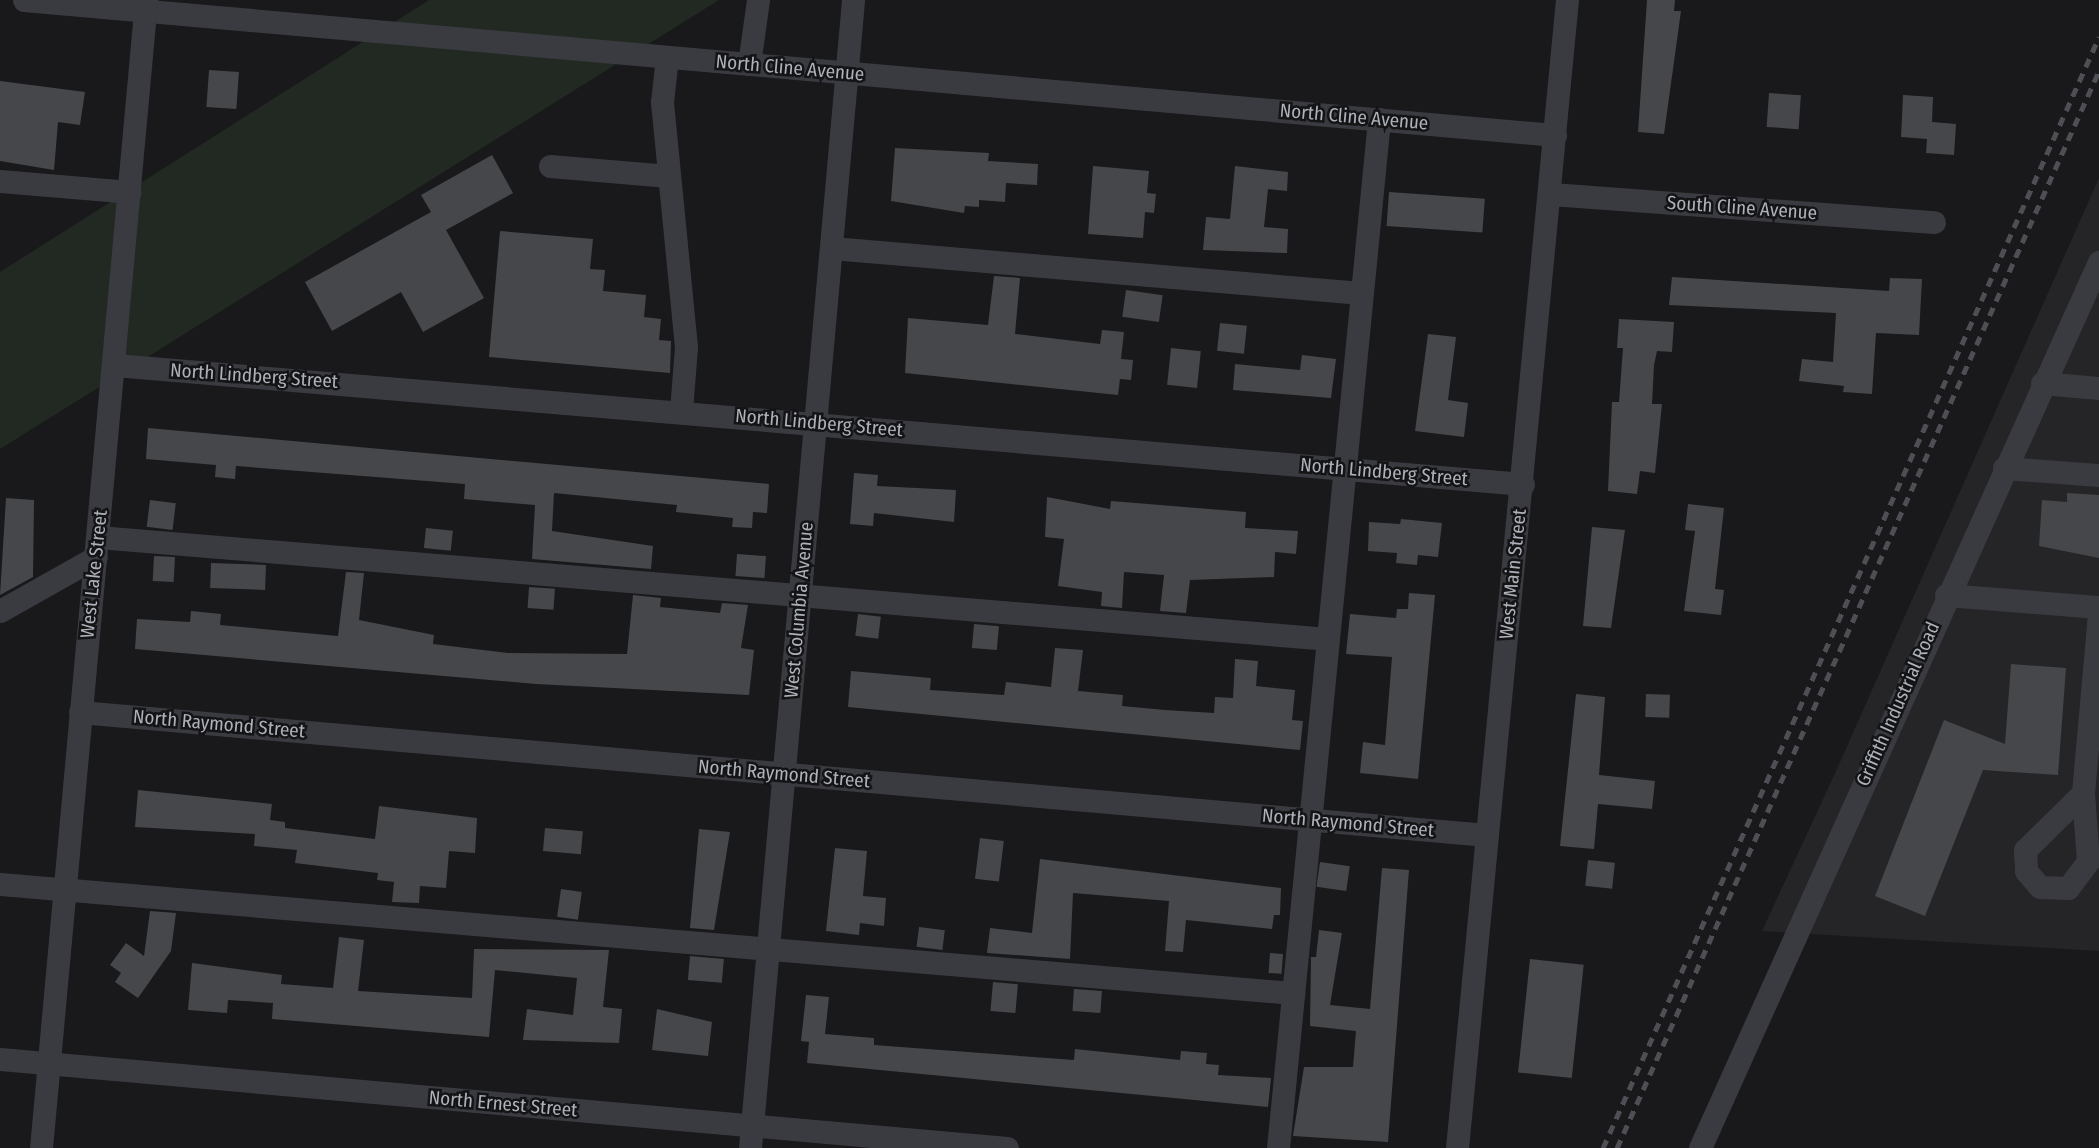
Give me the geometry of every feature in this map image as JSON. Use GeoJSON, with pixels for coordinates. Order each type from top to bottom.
{"type":"FeatureCollection","features":[{"type":"Feature","properties":{"kind":"street","name":"North Cline Avenue"},"geometry":{"type":"LineString","coordinates":[[24,0],[146,5],[667,57],[1555,135]]}},
{"type":"Feature","properties":{"kind":"street"},"geometry":{"type":"LineString","coordinates":[[749,64],[758,0]]}},
{"type":"Feature","properties":{"kind":"street","name":"West Columbia Avenue"},"geometry":{"type":"LineString","coordinates":[[751,1137],[849,73],[853,0]]}},
{"type":"Feature","properties":{"kind":"street","name":"West Main Street"},"geometry":{"type":"LineString","coordinates":[[1457,1148],[1551,194],[1567,0]]}},
{"type":"Feature","properties":{"kind":"street","name":"West Lake Street"},"geometry":{"type":"LineString","coordinates":[[41,1148],[146,5]]}},
{"type":"Feature","properties":{"kind":"street"},"geometry":{"type":"LineString","coordinates":[[667,57],[662,102],[686,347],[681,411]]}},
{"type":"Feature","properties":{"kind":"street"},"geometry":{"type":"LineString","coordinates":[[1278,1148],[1379,119]]}},
{"type":"Feature","properties":{"kind":"street"},"geometry":{"type":"LineString","coordinates":[[550,166],[669,176]]}},
{"type":"Feature","properties":{"kind":"street"},"geometry":{"type":"LineString","coordinates":[[0,181],[130,192]]}},
{"type":"Feature","properties":{"kind":"street","name":"South Cline Avenue"},"geometry":{"type":"LineString","coordinates":[[1551,194],[1934,222]]}},
{"type":"Feature","properties":{"kind":"street"},"geometry":{"type":"LineString","coordinates":[[832,248],[1361,293]]}},
{"type":"Feature","properties":{"kind":"street","name":"Griffith Industrial Road"},"geometry":{"type":"LineString","coordinates":[[1700,1148],[1946,596],[2099,262]]}},
{"type":"Feature","properties":{"kind":"street","name":"North Lindberg Street"},"geometry":{"type":"LineString","coordinates":[[115,365],[1523,484]]}},
{"type":"Feature","properties":{"kind":"street"},"geometry":{"type":"LineString","coordinates":[[2042,383],[2099,387]]}},
{"type":"Feature","properties":{"kind":"street"},"geometry":{"type":"LineString","coordinates":[[2004,468],[2099,475]]}},
{"type":"Feature","properties":{"kind":"street"},"geometry":{"type":"LineString","coordinates":[[0,611],[97,547],[1327,639]]}},
{"type":"Feature","properties":{"kind":"street"},"geometry":{"type":"LineString","coordinates":[[1946,596],[2099,607]]}},
{"type":"Feature","properties":{"kind":"street"},"geometry":{"type":"LineString","coordinates":[[2083,793],[2099,613]]}},
{"type":"Feature","properties":{"kind":"street","name":"North Raymond Street"},"geometry":{"type":"LineString","coordinates":[[80,712],[1487,835]]}},
{"type":"Feature","properties":{"kind":"street"},"geometry":{"type":"LineString","coordinates":[[0,884],[1293,993]]}},
{"type":"Feature","properties":{"kind":"street","name":"North Ernest Street"},"geometry":{"type":"LineString","coordinates":[[0,1059],[751,1137],[1007,1148]]}},
{"type":"Feature","properties":{"kind":"shaded area"},"geometry":{"type":"Polygon","coordinates":[[[429,0],[719,0],[0,449],[0,272],[429,0]]]}},
{"type":"Feature","properties":{"kind":"shaded area"},"geometry":{"type":"Polygon","coordinates":[[[2099,178],[2099,951],[1762,931],[1837,769],[2099,178]]]}},
{"type":"Feature","properties":{"kind":"building"},"geometry":{"type":"Polygon","coordinates":[[[1647,0],[1675,0],[1674,11],[1681,11],[1664,134],[1638,132],[1647,0]]]}},
{"type":"Feature","properties":{"kind":"building"},"geometry":{"type":"Polygon","coordinates":[[[209,70],[239,72],[236,109],[206,107],[209,70]]]}},
{"type":"Feature","properties":{"kind":"building"},"geometry":{"type":"Polygon","coordinates":[[[0,81],[85,92],[80,125],[58,122],[54,170],[0,161],[0,81]]]}},
{"type":"Feature","properties":{"kind":"building"},"geometry":{"type":"Polygon","coordinates":[[[1769,93],[1801,95],[1799,129],[1767,127],[1769,93]]]}},
{"type":"Feature","properties":{"kind":"building"},"geometry":{"type":"Polygon","coordinates":[[[1903,95],[1933,97],[1932,122],[1956,124],[1954,155],[1926,153],[1927,139],[1901,137],[1903,95]]]}},
{"type":"Feature","properties":{"kind":"building"},"geometry":{"type":"Polygon","coordinates":[[[895,148],[989,153],[988,161],[1038,164],[1037,185],[1006,183],[1005,202],[979,200],[979,207],[965,206],[964,213],[891,201],[895,148]]]}},
{"type":"Feature","properties":{"kind":"building"},"geometry":{"type":"Polygon","coordinates":[[[492,155],[513,193],[446,230],[484,298],[423,332],[401,292],[332,331],[305,282],[431,212],[421,195],[492,155]]]}},
{"type":"Feature","properties":{"kind":"building"},"geometry":{"type":"Polygon","coordinates":[[[1093,166],[1149,171],[1147,193],[1156,194],[1154,213],[1145,212],[1143,238],[1088,234],[1093,166]]]}},
{"type":"Feature","properties":{"kind":"building"},"geometry":{"type":"Polygon","coordinates":[[[1235,166],[1288,172],[1287,191],[1268,189],[1264,227],[1288,229],[1287,253],[1203,250],[1206,217],[1230,219],[1235,166]]]}},
{"type":"Feature","properties":{"kind":"building"},"geometry":{"type":"Polygon","coordinates":[[[1389,192],[1485,199],[1482,233],[1387,226],[1389,192]]]}},
{"type":"Feature","properties":{"kind":"building"},"geometry":{"type":"Polygon","coordinates":[[[500,231],[593,239],[590,269],[605,270],[603,291],[646,295],[644,317],[661,319],[659,340],[671,341],[670,373],[489,357],[500,231]]]}},
{"type":"Feature","properties":{"kind":"building"},"geometry":{"type":"Polygon","coordinates":[[[994,276],[1020,278],[1015,334],[1100,344],[1102,330],[1124,332],[1121,359],[1133,360],[1131,380],[1120,379],[1118,395],[905,373],[908,318],[988,325],[994,276]]]}},
{"type":"Feature","properties":{"kind":"building"},"geometry":{"type":"Polygon","coordinates":[[[1672,277],[1889,291],[1890,278],[1922,279],[1919,335],[1876,333],[1872,394],[1843,392],[1844,386],[1799,381],[1802,359],[1833,362],[1836,313],[1669,305],[1672,277]]]}},
{"type":"Feature","properties":{"kind":"building"},"geometry":{"type":"Polygon","coordinates":[[[1126,290],[1163,295],[1159,322],[1122,317],[1126,290]]]}},
{"type":"Feature","properties":{"kind":"building"},"geometry":{"type":"Polygon","coordinates":[[[1619,319],[1674,322],[1672,352],[1657,351],[1654,365],[1652,404],[1662,404],[1655,473],[1640,471],[1637,494],[1608,491],[1612,402],[1619,402],[1623,348],[1617,348],[1619,319]]]}},
{"type":"Feature","properties":{"kind":"building"},"geometry":{"type":"Polygon","coordinates":[[[1220,323],[1247,326],[1244,354],[1217,351],[1220,323]]]}},
{"type":"Feature","properties":{"kind":"building"},"geometry":{"type":"Polygon","coordinates":[[[1428,334],[1456,337],[1448,400],[1468,403],[1464,437],[1415,431],[1428,334]]]}},
{"type":"Feature","properties":{"kind":"building"},"geometry":{"type":"Polygon","coordinates":[[[1171,348],[1201,351],[1197,388],[1167,385],[1171,348]]]}},
{"type":"Feature","properties":{"kind":"building"},"geometry":{"type":"Polygon","coordinates":[[[1302,355],[1336,359],[1331,398],[1233,390],[1235,364],[1300,370],[1302,355]]]}},
{"type":"Feature","properties":{"kind":"building"},"geometry":{"type":"Polygon","coordinates":[[[148,428],[769,484],[767,513],[753,512],[752,528],[732,527],[733,518],[676,512],[677,505],[554,493],[552,531],[653,546],[651,569],[532,559],[535,505],[464,499],[465,484],[236,466],[235,479],[215,477],[216,465],[146,459],[148,428]]]}},
{"type":"Feature","properties":{"kind":"building"},"geometry":{"type":"Polygon","coordinates":[[[854,473],[878,475],[877,486],[956,490],[954,522],[874,513],[873,526],[850,524],[854,473]]]}},
{"type":"Feature","properties":{"kind":"building"},"geometry":{"type":"Polygon","coordinates":[[[2067,493],[2099,495],[2099,558],[2039,546],[2042,500],[2067,502],[2067,493]]]}},
{"type":"Feature","properties":{"kind":"building"},"geometry":{"type":"Polygon","coordinates":[[[1047,497],[1110,509],[1111,501],[1246,512],[1245,528],[1298,531],[1296,554],[1275,552],[1274,577],[1190,580],[1186,613],[1160,611],[1164,575],[1124,572],[1122,608],[1101,606],[1102,592],[1058,586],[1064,539],[1045,537],[1047,497]]]}},
{"type":"Feature","properties":{"kind":"building"},"geometry":{"type":"Polygon","coordinates":[[[6,498],[34,500],[33,577],[0,595],[6,498]]]}},
{"type":"Feature","properties":{"kind":"building"},"geometry":{"type":"Polygon","coordinates":[[[150,500],[176,503],[173,530],[147,527],[150,500]]]}},
{"type":"Feature","properties":{"kind":"building"},"geometry":{"type":"Polygon","coordinates":[[[1688,504],[1724,508],[1715,589],[1724,590],[1721,615],[1684,611],[1695,531],[1685,530],[1688,504]]]}},
{"type":"Feature","properties":{"kind":"building"},"geometry":{"type":"Polygon","coordinates":[[[1401,519],[1442,523],[1438,557],[1418,555],[1417,565],[1396,563],[1397,553],[1368,551],[1369,522],[1400,524],[1401,519]]]}},
{"type":"Feature","properties":{"kind":"building"},"geometry":{"type":"Polygon","coordinates":[[[1592,527],[1625,530],[1611,628],[1583,626],[1592,527]]]}},
{"type":"Feature","properties":{"kind":"building"},"geometry":{"type":"Polygon","coordinates":[[[426,528],[453,531],[451,551],[424,548],[426,528]]]}},
{"type":"Feature","properties":{"kind":"building"},"geometry":{"type":"Polygon","coordinates":[[[737,554],[766,556],[764,578],[735,576],[737,554]]]}},
{"type":"Feature","properties":{"kind":"building"},"geometry":{"type":"Polygon","coordinates":[[[154,556],[175,557],[174,582],[153,581],[154,556]]]}},
{"type":"Feature","properties":{"kind":"building"},"geometry":{"type":"Polygon","coordinates":[[[211,563],[266,565],[265,590],[210,588],[211,563]]]}},
{"type":"Feature","properties":{"kind":"building"},"geometry":{"type":"Polygon","coordinates":[[[346,572],[364,573],[359,620],[434,635],[433,644],[508,653],[627,654],[633,595],[661,598],[660,607],[720,613],[722,603],[748,605],[741,648],[754,650],[749,695],[536,684],[135,649],[137,619],[190,622],[191,611],[221,614],[220,625],[338,636],[346,572]]]}},
{"type":"Feature","properties":{"kind":"building"},"geometry":{"type":"Polygon","coordinates":[[[529,587],[555,589],[553,610],[528,608],[529,587]]]}},
{"type":"Feature","properties":{"kind":"building"},"geometry":{"type":"Polygon","coordinates":[[[1409,593],[1435,595],[1418,779],[1360,773],[1363,742],[1385,745],[1392,657],[1346,654],[1350,614],[1396,618],[1397,609],[1408,609],[1409,593]]]}},
{"type":"Feature","properties":{"kind":"building"},"geometry":{"type":"Polygon","coordinates":[[[858,614],[881,617],[878,639],[855,636],[858,614]]]}},
{"type":"Feature","properties":{"kind":"building"},"geometry":{"type":"Polygon","coordinates":[[[974,624],[999,626],[997,650],[972,648],[974,624]]]}},
{"type":"Feature","properties":{"kind":"building"},"geometry":{"type":"Polygon","coordinates":[[[1055,648],[1083,650],[1078,691],[1123,695],[1122,706],[1165,710],[1214,713],[1215,697],[1233,698],[1235,659],[1258,661],[1256,686],[1295,690],[1292,720],[1303,721],[1300,750],[848,707],[851,671],[931,678],[930,690],[1004,695],[1006,682],[1051,687],[1055,648]]]}},
{"type":"Feature","properties":{"kind":"building"},"geometry":{"type":"Polygon","coordinates":[[[2011,664],[2066,668],[2058,775],[1983,770],[1925,916],[1875,896],[1944,720],[2005,744],[2011,664]]]}},
{"type":"Feature","properties":{"kind":"building"},"geometry":{"type":"Polygon","coordinates":[[[1576,694],[1605,697],[1599,775],[1655,781],[1652,809],[1598,804],[1594,849],[1560,846],[1576,694]]]}},
{"type":"Feature","properties":{"kind":"building"},"geometry":{"type":"Polygon","coordinates":[[[1646,694],[1670,695],[1669,718],[1645,717],[1646,694]]]}},
{"type":"Feature","properties":{"kind":"building"},"geometry":{"type":"Polygon","coordinates":[[[138,790],[272,804],[270,820],[285,822],[285,828],[375,839],[379,806],[477,818],[475,853],[449,851],[446,888],[420,886],[419,903],[392,902],[394,882],[377,880],[378,873],[295,863],[297,850],[254,846],[255,834],[135,827],[138,790]]]}},
{"type":"Feature","properties":{"kind":"building"},"geometry":{"type":"Polygon","coordinates":[[[545,828],[583,831],[581,854],[543,851],[545,828]]]}},
{"type":"Feature","properties":{"kind":"building"},"geometry":{"type":"Polygon","coordinates":[[[699,829],[730,832],[714,930],[690,928],[699,829]]]}},
{"type":"Feature","properties":{"kind":"building"},"geometry":{"type":"Polygon","coordinates":[[[980,838],[1004,841],[999,882],[975,879],[980,838]]]}},
{"type":"Feature","properties":{"kind":"building"},"geometry":{"type":"Polygon","coordinates":[[[835,848],[867,851],[863,896],[886,898],[884,926],[860,923],[859,935],[826,931],[835,848]]]}},
{"type":"Feature","properties":{"kind":"building"},"geometry":{"type":"Polygon","coordinates":[[[1040,859],[1281,888],[1280,915],[1274,915],[1272,929],[1186,920],[1183,952],[1165,951],[1169,901],[1073,893],[1070,959],[987,953],[990,928],[1032,933],[1040,859]]]}},
{"type":"Feature","properties":{"kind":"building"},"geometry":{"type":"Polygon","coordinates":[[[1588,860],[1615,863],[1612,889],[1585,886],[1588,860]]]}},
{"type":"Feature","properties":{"kind":"building"},"geometry":{"type":"Polygon","coordinates":[[[1320,862],[1350,866],[1346,891],[1317,887],[1320,862]]]}},
{"type":"Feature","properties":{"kind":"building"},"geometry":{"type":"Polygon","coordinates":[[[1382,868],[1409,870],[1388,1142],[1293,1136],[1304,1067],[1353,1067],[1356,1031],[1310,1026],[1311,957],[1316,957],[1319,930],[1342,933],[1330,1005],[1370,1009],[1382,868]]]}},
{"type":"Feature","properties":{"kind":"building"},"geometry":{"type":"Polygon","coordinates":[[[561,889],[582,892],[578,920],[557,917],[561,889]]]}},
{"type":"Feature","properties":{"kind":"building"},"geometry":{"type":"Polygon","coordinates":[[[150,911],[176,913],[171,951],[138,998],[115,982],[121,973],[110,965],[126,943],[144,956],[150,911]]]}},
{"type":"Feature","properties":{"kind":"building"},"geometry":{"type":"Polygon","coordinates":[[[919,927],[945,930],[942,950],[917,947],[919,927]]]}},
{"type":"Feature","properties":{"kind":"building"},"geometry":{"type":"Polygon","coordinates":[[[339,937],[364,940],[358,991],[472,998],[474,949],[609,950],[603,1007],[622,1009],[619,1043],[523,1040],[527,1009],[573,1015],[577,978],[495,970],[489,1037],[272,1019],[273,1003],[228,1000],[227,1013],[188,1010],[192,963],[282,975],[281,984],[333,988],[339,937]]]}},
{"type":"Feature","properties":{"kind":"building"},"geometry":{"type":"Polygon","coordinates":[[[1270,953],[1283,954],[1282,974],[1269,973],[1270,953]]]}},
{"type":"Feature","properties":{"kind":"building"},"geometry":{"type":"Polygon","coordinates":[[[690,956],[724,959],[722,983],[688,980],[690,956]]]}},
{"type":"Feature","properties":{"kind":"building"},"geometry":{"type":"Polygon","coordinates":[[[1530,959],[1584,965],[1572,1078],[1518,1072],[1530,959]]]}},
{"type":"Feature","properties":{"kind":"building"},"geometry":{"type":"Polygon","coordinates":[[[993,982],[1018,984],[1015,1013],[990,1011],[993,982]]]}},
{"type":"Feature","properties":{"kind":"building"},"geometry":{"type":"Polygon","coordinates":[[[1074,989],[1102,991],[1100,1013],[1072,1011],[1074,989]]]}},
{"type":"Feature","properties":{"kind":"building"},"geometry":{"type":"Polygon","coordinates":[[[806,995],[829,997],[825,1034],[874,1038],[874,1045],[1074,1060],[1075,1049],[1180,1060],[1181,1051],[1207,1053],[1206,1064],[1219,1065],[1218,1075],[1271,1078],[1268,1107],[807,1063],[809,1042],[801,1041],[806,995]]]}},
{"type":"Feature","properties":{"kind":"building"},"geometry":{"type":"Polygon","coordinates":[[[657,1009],[712,1022],[708,1056],[652,1050],[657,1009]]]}},
{"type":"Feature","properties":{"kind":"railway"},"geometry":{"type":"LineString","coordinates":[[1603,1148],[2099,37]]}},
{"type":"Feature","properties":{"kind":"railway"},"geometry":{"type":"LineString","coordinates":[[1617,1148],[2099,71]]}}]}
